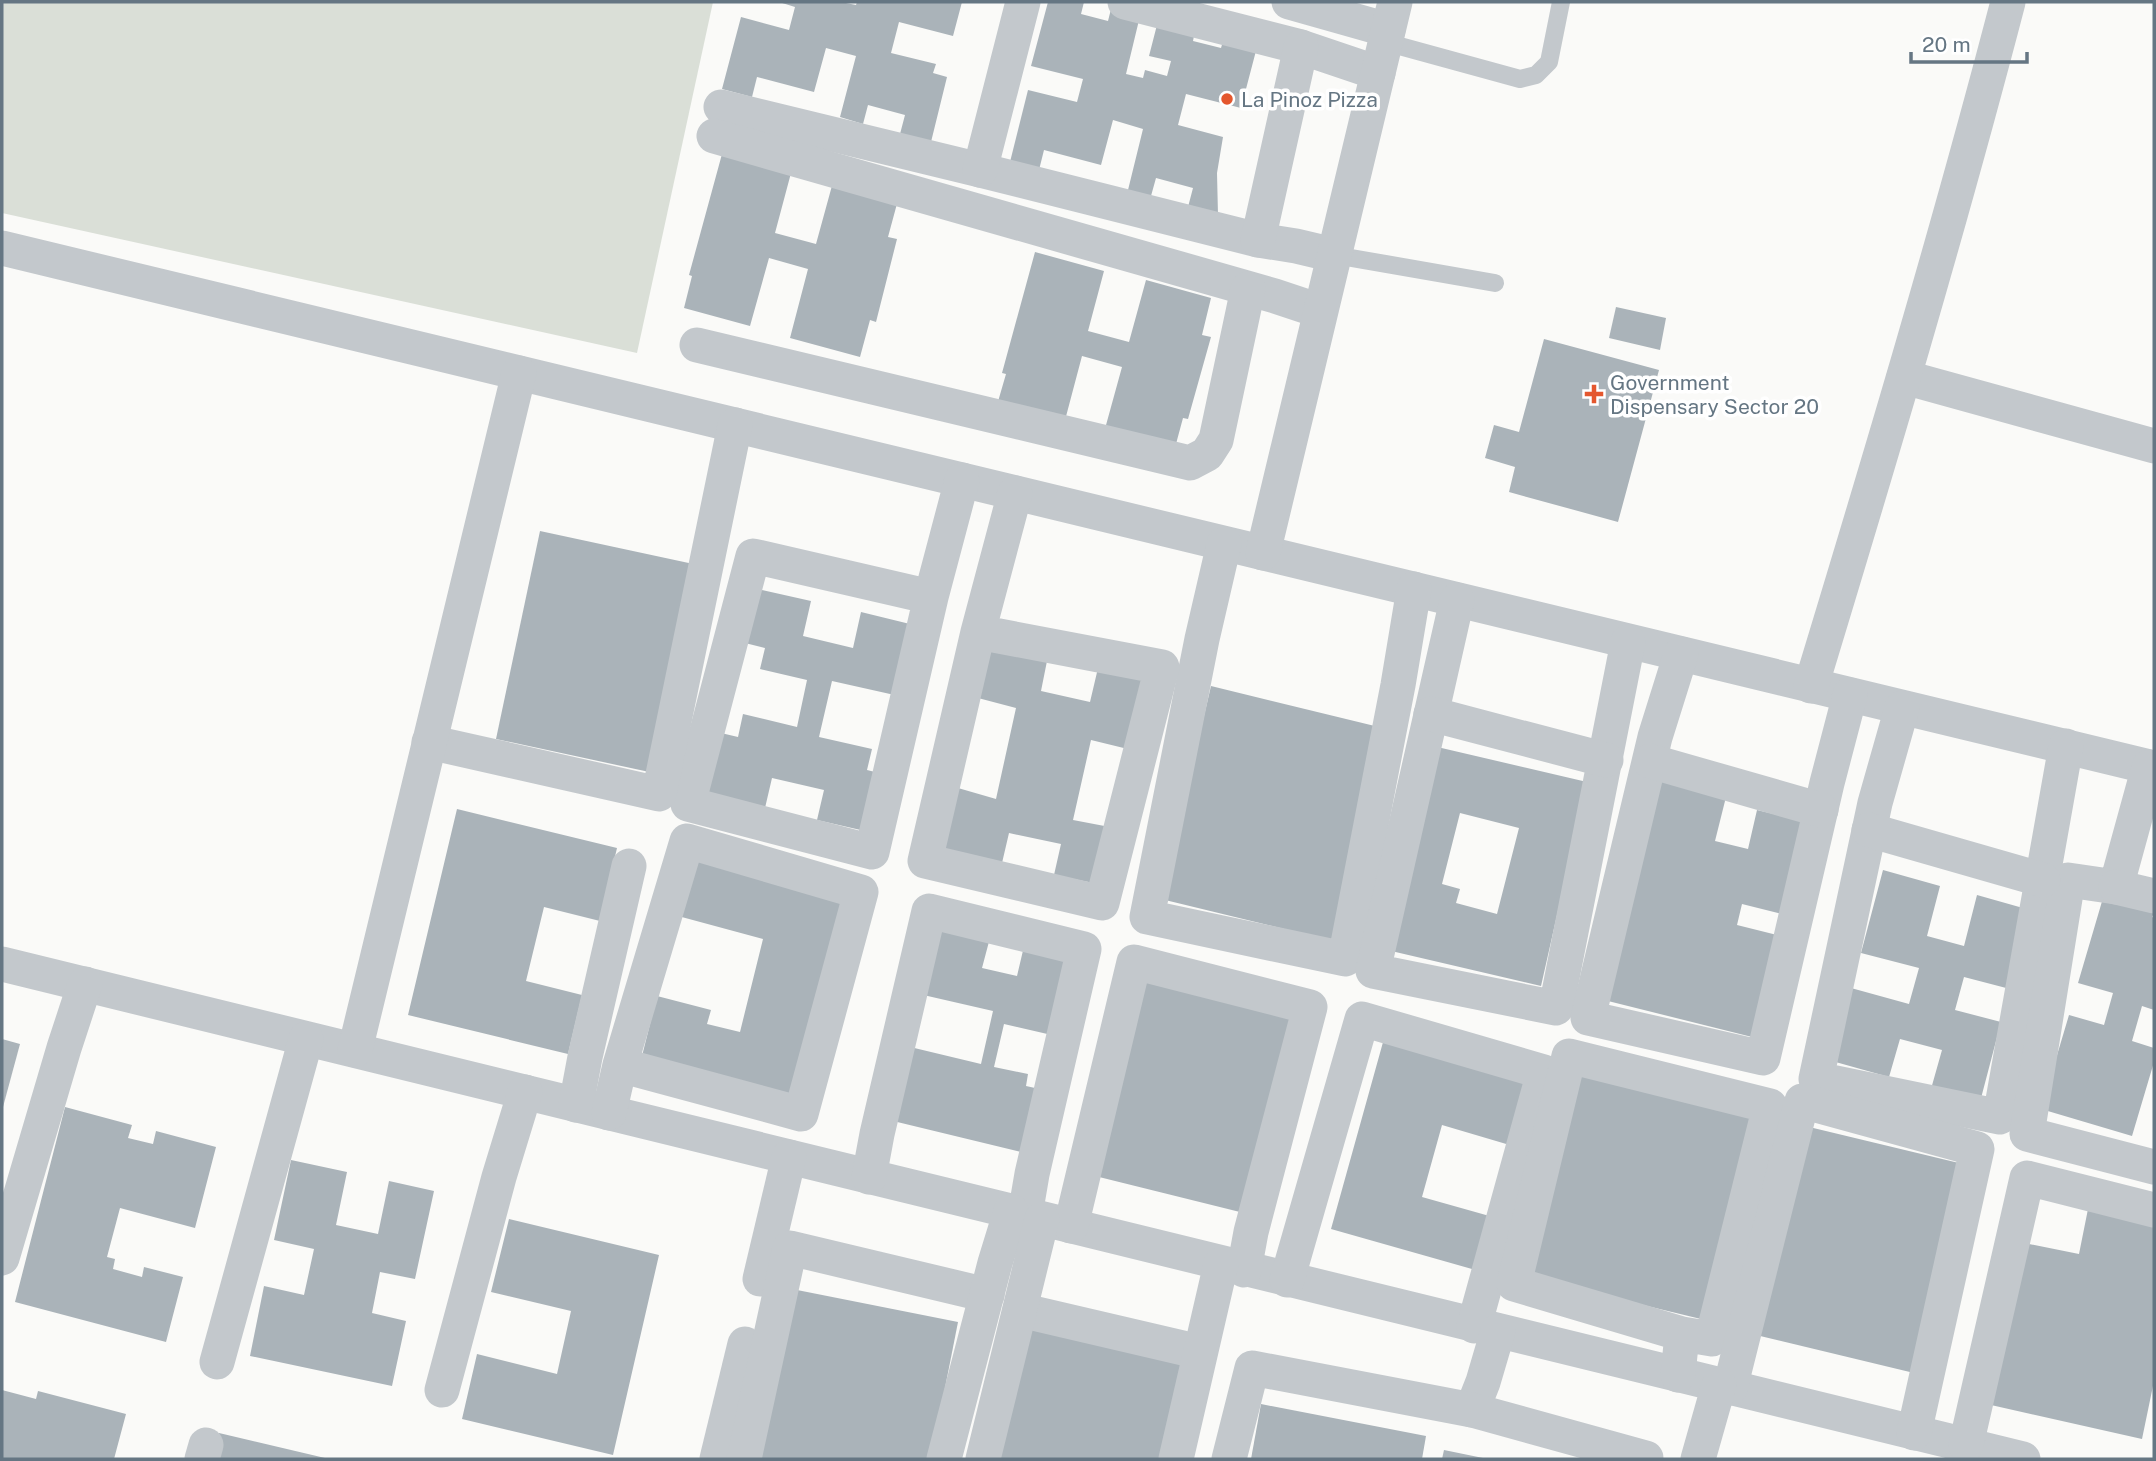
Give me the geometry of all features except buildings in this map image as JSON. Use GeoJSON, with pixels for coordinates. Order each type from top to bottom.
{"type":"FeatureCollection","features":[{"type":"Feature","properties":{"kind":"street"},"geometry":{"type":"LineString","coordinates":[[980,170],[1023,2]]}},
{"type":"Feature","properties":{"kind":"street"},"geometry":{"type":"LineString","coordinates":[[1125,2],[1301,47],[1386,37]]}},
{"type":"Feature","properties":{"kind":"street"},"geometry":{"type":"LineString","coordinates":[[1811,686],[1964,169],[2008,2]]}},
{"type":"Feature","properties":{"kind":"street"},"geometry":{"type":"LineString","coordinates":[[1300,3],[1386,37]]}},
{"type":"Feature","properties":{"kind":"street"},"geometry":{"type":"LineString","coordinates":[[1263,553],[1386,37]]}},
{"type":"Feature","properties":{"kind":"street"},"geometry":{"type":"LineString","coordinates":[[1258,240],[1301,47]]}},
{"type":"Feature","properties":{"kind":"street"},"geometry":{"type":"LineString","coordinates":[[1320,311],[717,122],[980,170],[1258,240],[1334,255]]}},
{"type":"Feature","properties":{"kind":"street"},"geometry":{"type":"LineString","coordinates":[[2,248],[2152,768],[2116,887]]}},
{"type":"Feature","properties":{"kind":"street"},"geometry":{"type":"LineString","coordinates":[[696,345],[1190,463],[1206,454],[1216,440],[1248,289]]}},
{"type":"Feature","properties":{"kind":"street"},"geometry":{"type":"LineString","coordinates":[[355,1051],[519,373]]}},
{"type":"Feature","properties":{"kind":"street"},"geometry":{"type":"LineString","coordinates":[[1904,377],[2154,446]]}},
{"type":"Feature","properties":{"kind":"street"},"geometry":{"type":"LineString","coordinates":[[429,742],[659,794],[735,425]]}},
{"type":"Feature","properties":{"kind":"street"},"geometry":{"type":"LineString","coordinates":[[931,597],[753,555],[688,804],[872,852],[931,597],[962,480]]}},
{"type":"Feature","properties":{"kind":"street"},"geometry":{"type":"LineString","coordinates":[[978,632],[1162,667],[1102,903],[925,861],[978,632],[1015,493]]}},
{"type":"Feature","properties":{"kind":"street"},"geometry":{"type":"LineString","coordinates":[[1224,544],[1202,639],[1147,917],[1345,959],[1414,589]]}},
{"type":"Feature","properties":{"kind":"street"},"geometry":{"type":"LineString","coordinates":[[1457,600],[1373,971],[1556,1008],[1628,642]]}},
{"type":"Feature","properties":{"kind":"street"},"geometry":{"type":"LineString","coordinates":[[1681,654],[1650,761],[1588,1018],[1763,1058],[1850,695]]}},
{"type":"Feature","properties":{"kind":"street"},"geometry":{"type":"LineString","coordinates":[[1902,708],[1869,830],[1816,1079],[2000,1117],[2066,746]]}},
{"type":"Feature","properties":{"kind":"street"},"geometry":{"type":"LineString","coordinates":[[1431,714],[1606,760]]}},
{"type":"Feature","properties":{"kind":"street"},"geometry":{"type":"LineString","coordinates":[[1650,761],[1821,810]]}},
{"type":"Feature","properties":{"kind":"street"},"geometry":{"type":"LineString","coordinates":[[1869,830],[2043,880]]}},
{"type":"Feature","properties":{"kind":"street"},"geometry":{"type":"LineString","coordinates":[[593,1109],[620,1065],[687,841],[862,892],[801,1114],[620,1065]]}},
{"type":"Feature","properties":{"kind":"street"},"geometry":{"type":"LineString","coordinates":[[593,1109],[585,1057],[629,866]]}},
{"type":"Feature","properties":{"kind":"street"},"geometry":{"type":"LineString","coordinates":[[2154,896],[2068,880],[2027,1134],[2154,1167]]}},
{"type":"Feature","properties":{"kind":"street"},"geometry":{"type":"LineString","coordinates":[[869,1177],[929,911],[1084,949],[1032,1174],[1037,1218],[987,1295],[944,1459]]}},
{"type":"Feature","properties":{"kind":"street"},"geometry":{"type":"LineString","coordinates":[[983,1459],[1020,1310],[1037,1218],[1134,962],[1310,1007],[1251,1232],[1233,1267],[1200,1352],[1176,1459]]}},
{"type":"Feature","properties":{"kind":"street"},"geometry":{"type":"LineString","coordinates":[[2,964],[2023,1459]]}},
{"type":"Feature","properties":{"kind":"street"},"geometry":{"type":"LineString","coordinates":[[2,1258],[85,984]]}},
{"type":"Feature","properties":{"kind":"street"},"geometry":{"type":"LineString","coordinates":[[1287,1280],[1362,1019],[1544,1072],[1486,1329],[1483,1382],[1472,1410]]}},
{"type":"Feature","properties":{"kind":"street"},"geometry":{"type":"LineString","coordinates":[[217,1362],[306,1039]]}},
{"type":"Feature","properties":{"kind":"street"},"geometry":{"type":"LineString","coordinates":[[1569,1056],[1770,1106],[1712,1339],[1682,1334],[1514,1284],[1569,1056]]}},
{"type":"Feature","properties":{"kind":"street"},"geometry":{"type":"LineString","coordinates":[[442,1390],[499,1177],[525,1092]]}},
{"type":"Feature","properties":{"kind":"street"},"geometry":{"type":"LineString","coordinates":[[1698,1459],[1724,1387],[1802,1101],[1977,1149],[1914,1433]]}},
{"type":"Feature","properties":{"kind":"street"},"geometry":{"type":"LineString","coordinates":[[717,1459],[789,1157]]}},
{"type":"Feature","properties":{"kind":"street"},"geometry":{"type":"LineString","coordinates":[[1966,1446],[2027,1178],[2154,1210]]}},
{"type":"Feature","properties":{"kind":"street"},"geometry":{"type":"LineString","coordinates":[[744,1459],[790,1248],[987,1295]]}},
{"type":"Feature","properties":{"kind":"street"},"geometry":{"type":"LineString","coordinates":[[1020,1310],[1200,1352]]}},
{"type":"Feature","properties":{"kind":"street"},"geometry":{"type":"LineString","coordinates":[[1678,1375],[1682,1334]]}},
{"type":"Feature","properties":{"kind":"street"},"geometry":{"type":"LineString","coordinates":[[1229,1459],[1252,1368],[1472,1410],[1646,1459]]}},
{"type":"Feature","properties":{"kind":"lane"},"geometry":{"type":"LineString","coordinates":[[1386,37],[1520,79],[1536,75],[1549,62],[1561,2]]}},
{"type":"Feature","properties":{"kind":"lane"},"geometry":{"type":"LineString","coordinates":[[1334,255],[1495,284]]}},
{"type":"Feature","properties":{"kind":"shaded area"},"geometry":{"type":"Polygon","coordinates":[[[2,2],[713,2],[637,353],[2,213],[2,2]]]}},
{"type":"Feature","properties":{"kind":"place","name":"La Pinoz Pizza"},"geometry":{"type":"Point","coordinates":[1227,99]}},
{"type":"Feature","properties":{"kind":"place","name":"Government Dispensary Sector 20"},"geometry":{"type":"Point","coordinates":[1594,394]}}]}
